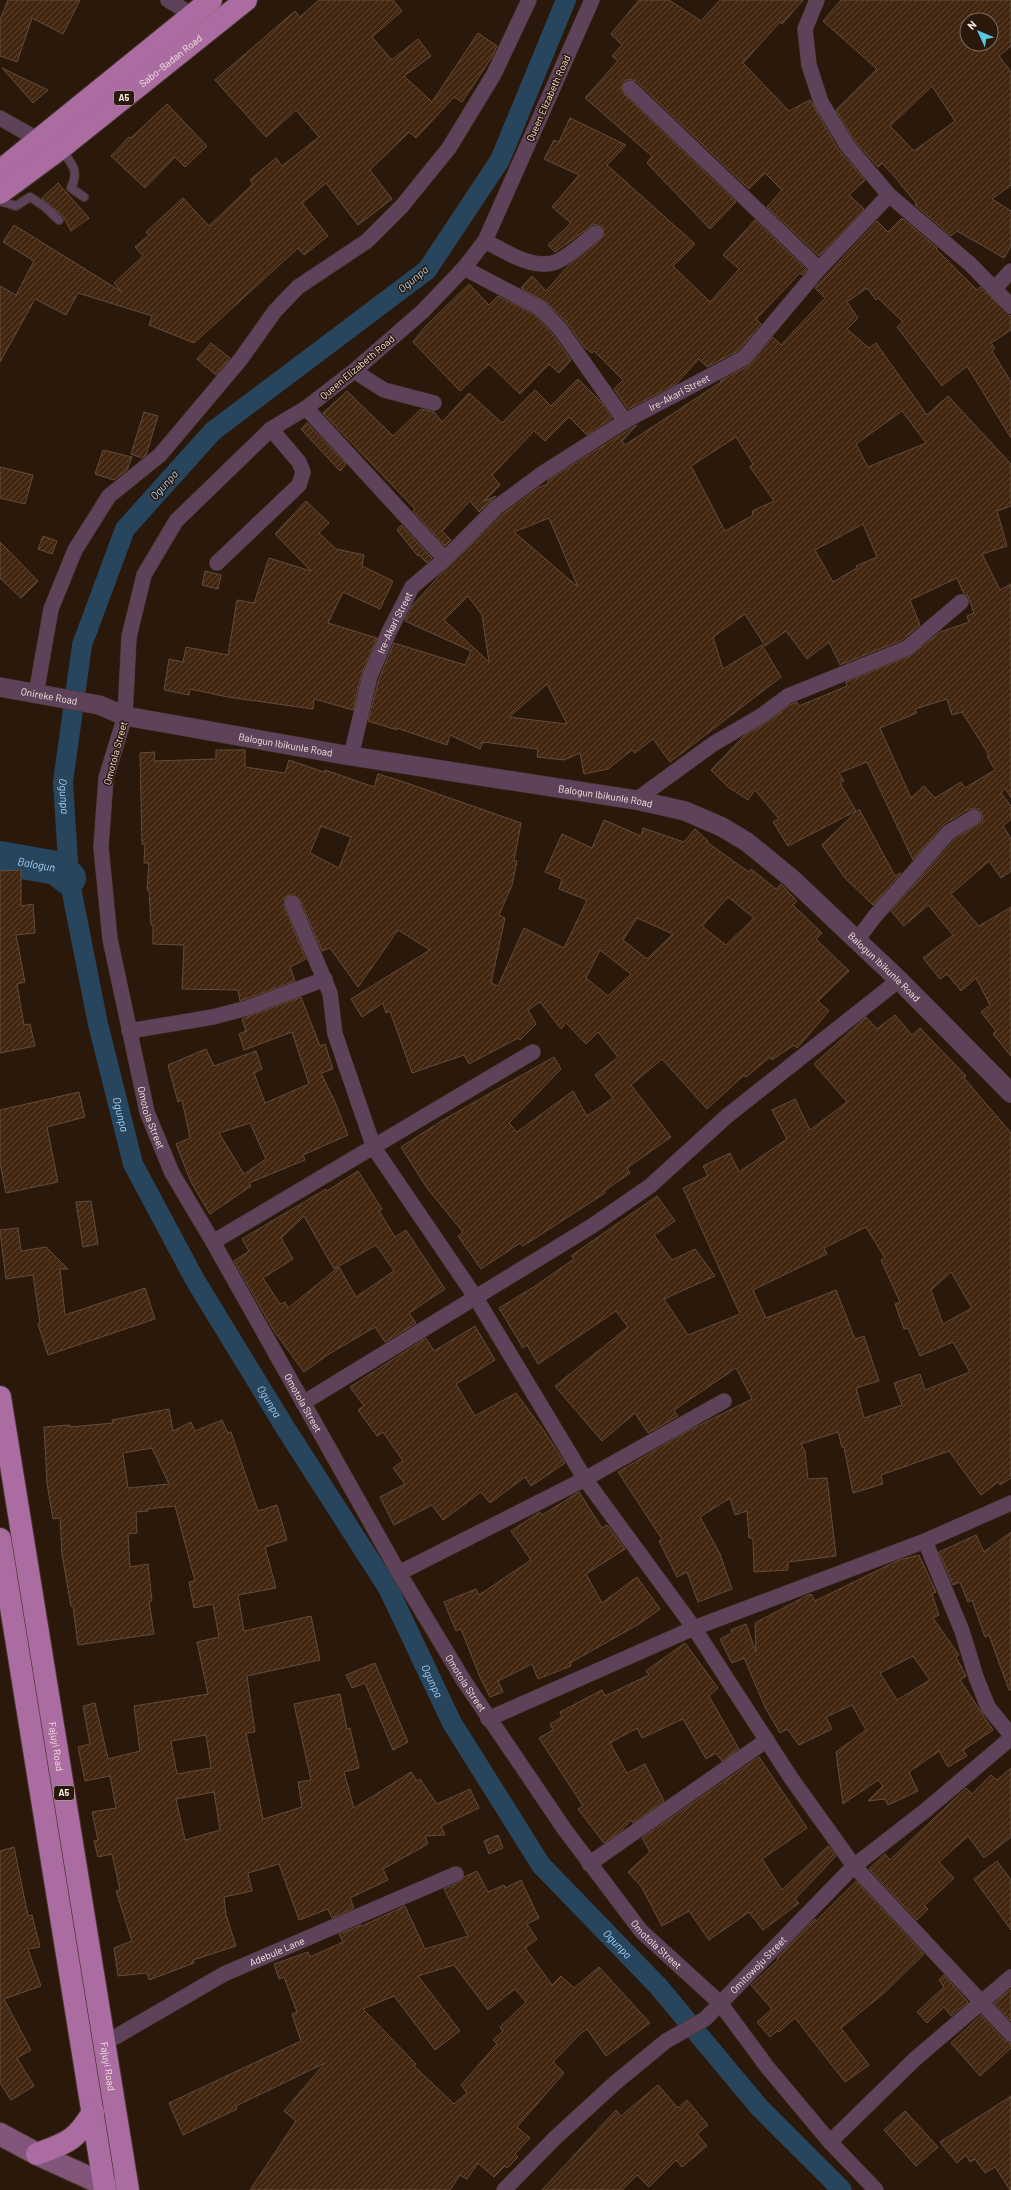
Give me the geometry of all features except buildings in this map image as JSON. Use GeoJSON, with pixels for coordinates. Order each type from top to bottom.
{"type":"FeatureCollection","features":[{"type":"Feature","properties":{"kind":"highway","name":"Sabo-Badan Road"},"geometry":{"type":"LineString","coordinates":[[0,171],[212,0]]}},
{"type":"Feature","properties":{"kind":"highway","name":"Sabo-Badan Road"},"geometry":{"type":"LineString","coordinates":[[0,193],[61,148],[246,0]]}},
{"type":"Feature","properties":{"kind":"highway","name":"Fajuyi Road"},"geometry":{"type":"LineString","coordinates":[[0,1397],[128,2190]]}},
{"type":"Feature","properties":{"kind":"highway","name":"A5"},"geometry":{"type":"LineString","coordinates":[[0,1539],[93,2112],[108,2188]]}},
{"type":"Feature","properties":{"kind":"highway"},"geometry":{"type":"LineString","coordinates":[[36,2154],[68,2142],[83,2128],[93,2112]]}},
{"type":"Feature","properties":{"kind":"main road"},"geometry":{"type":"LineString","coordinates":[[0,2134],[36,2154],[108,2188]]}},
{"type":"Feature","properties":{"kind":"street"},"geometry":{"type":"LineString","coordinates":[[168,0],[193,15]]}},
{"type":"Feature","properties":{"kind":"street"},"geometry":{"type":"LineString","coordinates":[[36,694],[51,609],[75,550],[109,496],[160,455],[240,360],[276,311],[298,287],[367,240],[402,206],[449,148],[494,74],[529,0]]}},
{"type":"Feature","properties":{"kind":"street","name":"Queen Elizabeth Road"},"geometry":{"type":"LineString","coordinates":[[125,716],[129,637],[144,575],[176,522],[270,429],[306,408],[354,371],[423,311],[464,268],[485,241],[592,0]]}},
{"type":"Feature","properties":{"kind":"street"},"geometry":{"type":"LineString","coordinates":[[817,0],[805,29],[809,65],[821,102],[846,144],[889,195],[994,288],[1011,306]]}},
{"type":"Feature","properties":{"kind":"street"},"geometry":{"type":"LineString","coordinates":[[630,88],[819,269]]}},
{"type":"Feature","properties":{"kind":"street"},"geometry":{"type":"LineString","coordinates":[[0,118],[39,140]]}},
{"type":"Feature","properties":{"kind":"street","name":"Ire-Akari Street"},"geometry":{"type":"LineString","coordinates":[[351,756],[370,676],[389,632],[412,587],[445,559],[497,507],[542,473],[625,421],[744,358],[819,269],[889,195]]}},
{"type":"Feature","properties":{"kind":"street"},"geometry":{"type":"LineString","coordinates":[[485,241],[523,259],[542,265],[558,261],[596,233]]}},
{"type":"Feature","properties":{"kind":"street"},"geometry":{"type":"LineString","coordinates":[[464,268],[540,308],[561,330],[625,421]]}},
{"type":"Feature","properties":{"kind":"street"},"geometry":{"type":"LineString","coordinates":[[994,288],[1011,271]]}},
{"type":"Feature","properties":{"kind":"street"},"geometry":{"type":"LineString","coordinates":[[354,371],[384,390],[434,403]]}},
{"type":"Feature","properties":{"kind":"street"},"geometry":{"type":"LineString","coordinates":[[306,408],[445,559]]}},
{"type":"Feature","properties":{"kind":"street"},"geometry":{"type":"LineString","coordinates":[[217,564],[298,485],[303,472],[299,462],[270,429]]}},
{"type":"Feature","properties":{"kind":"street"},"geometry":{"type":"LineString","coordinates":[[636,800],[713,744],[761,716],[788,696],[907,648],[961,602]]}},
{"type":"Feature","properties":{"kind":"street","name":"Onireke Road"},"geometry":{"type":"LineString","coordinates":[[0,687],[99,705]]}},
{"type":"Feature","properties":{"kind":"street","name":"Balogun Ibikunle Road"},"geometry":{"type":"LineString","coordinates":[[99,705],[125,716],[351,756],[636,800],[684,811],[722,827],[747,842],[791,878],[899,980],[1011,1093]]}},
{"type":"Feature","properties":{"kind":"street","name":"Omotola Street"},"geometry":{"type":"LineString","coordinates":[[125,716],[106,778],[102,847],[110,939],[147,1112],[172,1173],[213,1242],[399,1573],[488,1719],[589,1864],[641,1932],[720,2003],[768,2068],[830,2142],[876,2190]]}},
{"type":"Feature","properties":{"kind":"street"},"geometry":{"type":"LineString","coordinates":[[857,940],[875,916],[949,832],[974,817]]}},
{"type":"Feature","properties":{"kind":"street"},"geometry":{"type":"LineString","coordinates":[[292,903],[330,993],[335,1034],[374,1148],[476,1298],[585,1479],[694,1628],[767,1740],[854,1866],[1011,2034]]}},
{"type":"Feature","properties":{"kind":"street"},"geometry":{"type":"LineString","coordinates":[[129,1031],[212,1017],[247,1008],[325,979]]}},
{"type":"Feature","properties":{"kind":"street"},"geometry":{"type":"LineString","coordinates":[[303,1403],[592,1226],[650,1186],[728,1116],[899,980]]}},
{"type":"Feature","properties":{"kind":"street"},"geometry":{"type":"LineString","coordinates":[[213,1242],[374,1148],[533,1052]]}},
{"type":"Feature","properties":{"kind":"street"},"geometry":{"type":"LineString","coordinates":[[399,1573],[585,1479],[724,1401]]}},
{"type":"Feature","properties":{"kind":"street"},"geometry":{"type":"LineString","coordinates":[[488,1719],[694,1628],[925,1541],[1011,1503]]}},
{"type":"Feature","properties":{"kind":"street"},"geometry":{"type":"LineString","coordinates":[[925,1541],[962,1631],[976,1677],[988,1707],[1011,1735]]}},
{"type":"Feature","properties":{"kind":"street","name":"Omitowoju Street"},"geometry":{"type":"LineString","coordinates":[[504,2190],[560,2133],[615,2083],[666,2041],[705,2019],[854,1866],[926,1810],[1011,1738]]}},
{"type":"Feature","properties":{"kind":"street"},"geometry":{"type":"LineString","coordinates":[[589,1864],[767,1740]]}},
{"type":"Feature","properties":{"kind":"street","name":"Adebule Lane"},"geometry":{"type":"LineString","coordinates":[[105,2043],[224,1974],[456,1874]]}},
{"type":"Feature","properties":{"kind":"street"},"geometry":{"type":"LineString","coordinates":[[830,2142],[915,2059],[1011,1977]]}},
{"type":"Feature","properties":{"kind":"lane"},"geometry":{"type":"LineString","coordinates":[[61,148],[76,172],[75,180],[71,188],[84,197]]}},
{"type":"Feature","properties":{"kind":"lane"},"geometry":{"type":"LineString","coordinates":[[0,202],[16,206],[30,197],[44,206],[59,220]]}},
{"type":"Feature","properties":{"kind":"waterway","name":"Ogunpa"},"geometry":{"type":"LineString","coordinates":[[566,0],[500,160],[427,270],[213,431],[125,529],[82,645],[63,782],[69,878],[98,1024],[133,1164],[195,1280],[286,1429],[388,1588],[452,1723],[541,1865],[658,1986],[759,2107],[842,2190]]}},
{"type":"Feature","properties":{"kind":"waterway","name":"Balogun"},"geometry":{"type":"LineString","coordinates":[[0,858],[56,868],[69,878]]}}]}
